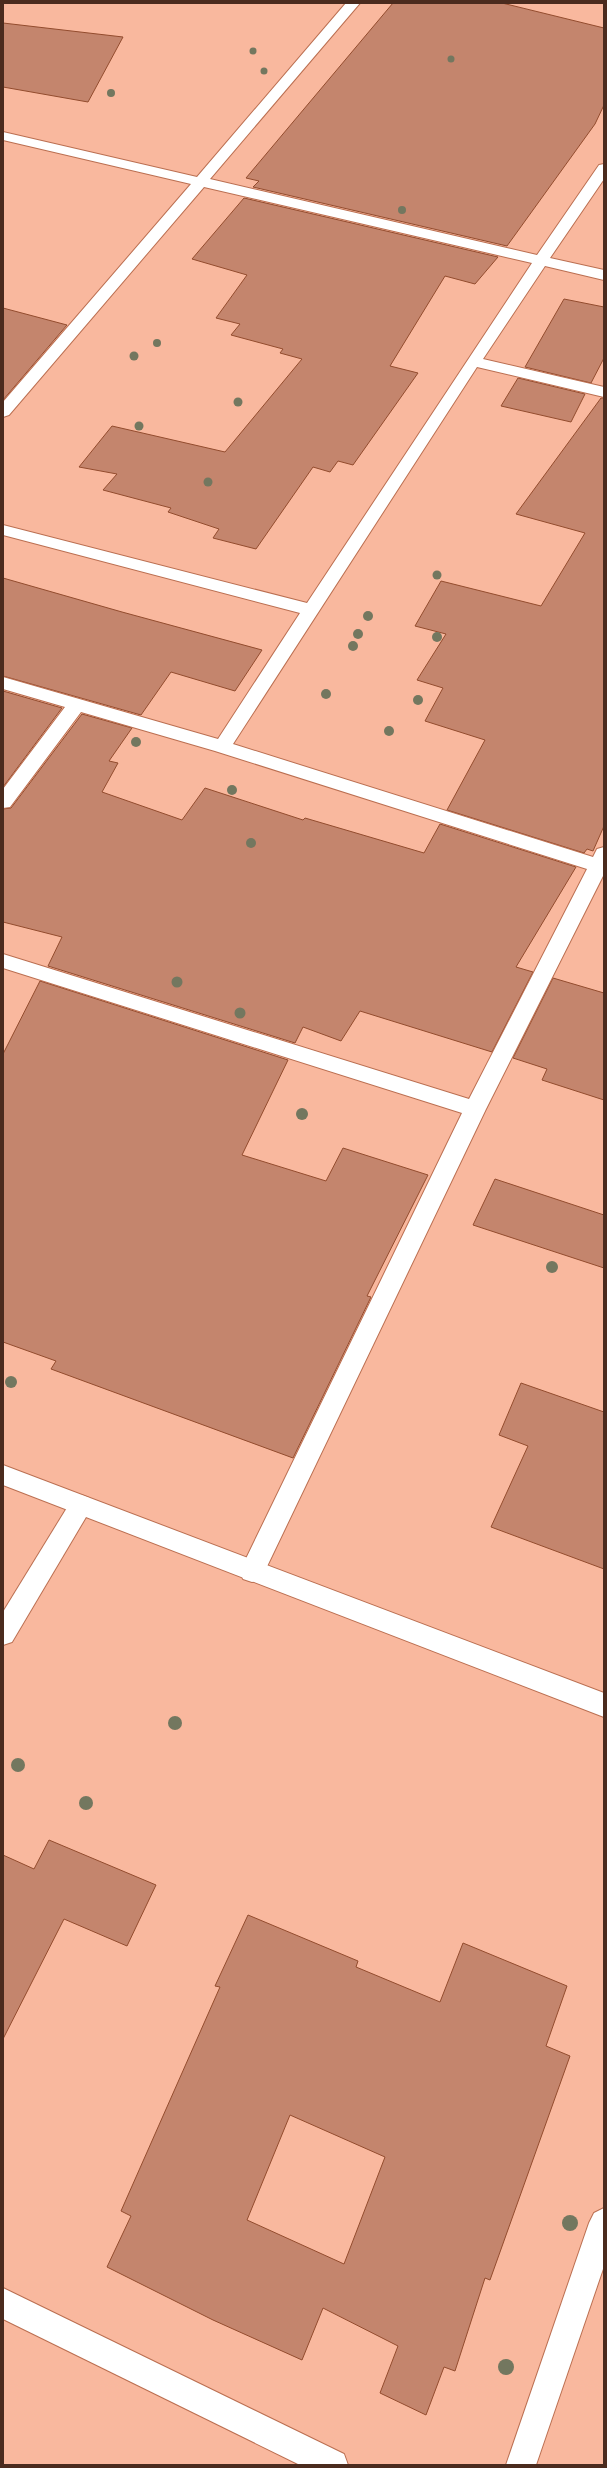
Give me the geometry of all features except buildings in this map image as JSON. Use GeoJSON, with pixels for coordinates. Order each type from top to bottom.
{"type":"FeatureCollection","features":[{"type":"Feature","properties":{"kind":"street"},"geometry":{"type":"LineString","coordinates":[[3,412],[353,3]]}},
{"type":"Feature","properties":{"kind":"street"},"geometry":{"type":"LineString","coordinates":[[3,136],[201,180],[604,275]]}},
{"type":"Feature","properties":{"kind":"street"},"geometry":{"type":"LineString","coordinates":[[222,747],[473,361],[604,168]]}},
{"type":"Feature","properties":{"kind":"street"},"geometry":{"type":"LineString","coordinates":[[473,361],[604,392]]}},
{"type":"Feature","properties":{"kind":"street"},"geometry":{"type":"LineString","coordinates":[[3,530],[311,610]]}},
{"type":"Feature","properties":{"kind":"street"},"geometry":{"type":"LineString","coordinates":[[3,682],[602,862],[475,1109],[252,1571]]}},
{"type":"Feature","properties":{"kind":"street"},"geometry":{"type":"LineString","coordinates":[[3,802],[77,704]]}},
{"type":"Feature","properties":{"kind":"street"},"geometry":{"type":"LineString","coordinates":[[3,961],[475,1109]]}},
{"type":"Feature","properties":{"kind":"street"},"geometry":{"type":"LineString","coordinates":[[3,1475],[604,1705]]}},
{"type":"Feature","properties":{"kind":"street"},"geometry":{"type":"LineString","coordinates":[[3,1634],[81,1505]]}},
{"type":"Feature","properties":{"kind":"street"},"geometry":{"type":"LineString","coordinates":[[521,2465],[604,2223]]}},
{"type":"Feature","properties":{"kind":"street"},"geometry":{"type":"LineString","coordinates":[[3,2303],[333,2465]]}}]}
